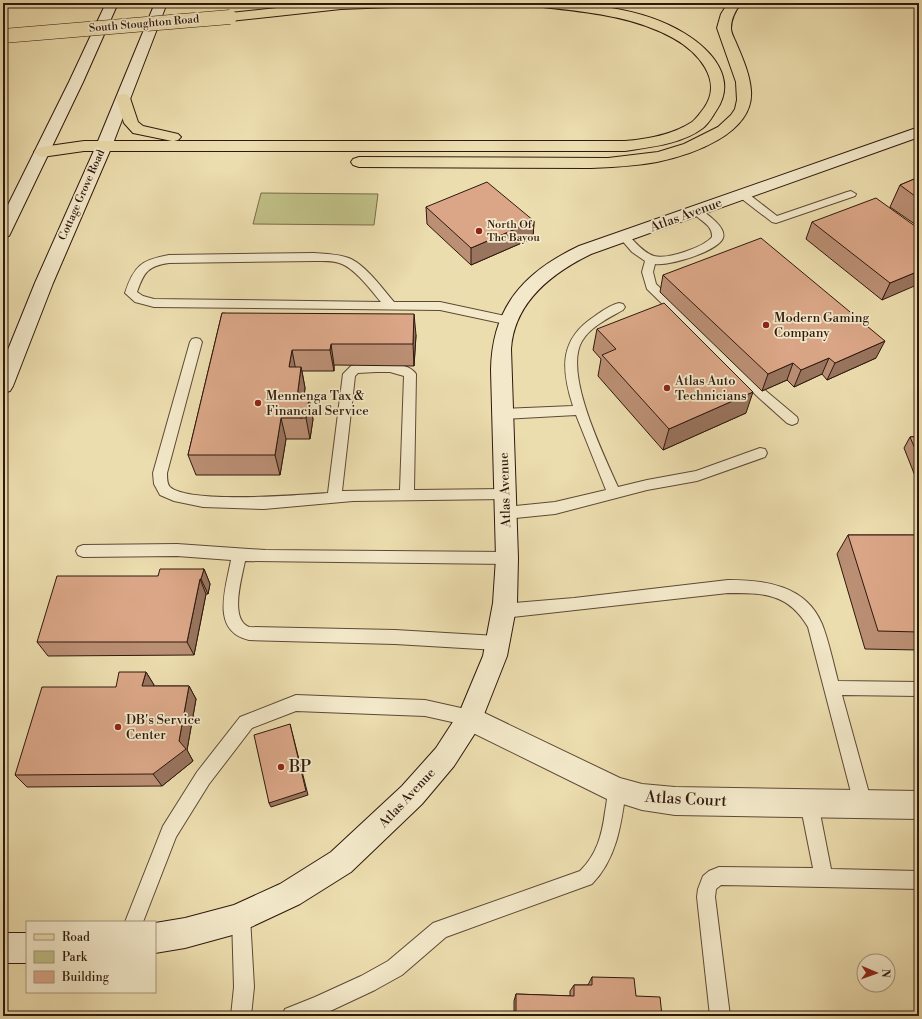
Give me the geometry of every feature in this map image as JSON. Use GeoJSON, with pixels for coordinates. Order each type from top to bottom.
{"type":"FeatureCollection","features":[{"type":"Feature","properties":{"kind":"main road","name":"South Stoughton Road"},"geometry":{"type":"LineString","coordinates":[[3,36],[357,3]]}},
{"type":"Feature","properties":{"kind":"main road"},"geometry":{"type":"LineString","coordinates":[[333,6],[392,3]]}},
{"type":"Feature","properties":{"kind":"main road"},"geometry":{"type":"LineString","coordinates":[[101,153],[255,147],[625,146],[665,139],[682,133],[698,124],[715,106],[719,88],[717,75],[708,61],[690,42],[660,26],[624,16],[577,7],[543,3]]}},
{"type":"Feature","properties":{"kind":"main road"},"geometry":{"type":"LineString","coordinates":[[348,162],[602,163],[660,156],[681,151],[728,127],[737,118],[743,108],[744,95],[740,69],[724,27],[727,14],[735,3]]}},
{"type":"Feature","properties":{"kind":"main road"},"geometry":{"type":"LineString","coordinates":[[123,98],[131,123],[138,130],[162,136],[255,147]]}},
{"type":"Feature","properties":{"kind":"main road"},"geometry":{"type":"LineString","coordinates":[[42,152],[101,153],[239,160]]}},
{"type":"Feature","properties":{"kind":"street"},"geometry":{"type":"LineString","coordinates":[[3,232],[112,3]]}},
{"type":"Feature","properties":{"kind":"street","name":"Cottage Grove Road"},"geometry":{"type":"LineString","coordinates":[[3,386],[44,283],[101,153],[161,3]]}},
{"type":"Feature","properties":{"kind":"street","name":"Atlas Avenue"},"geometry":{"type":"LineString","coordinates":[[156,938],[185,933],[241,917],[290,894],[341,862],[412,795],[445,757],[470,718],[494,656],[503,611],[507,558],[502,414],[502,343],[510,321],[523,295],[537,278],[553,267],[585,250],[919,132]]}},
{"type":"Feature","properties":{"kind":"street","name":"Atlas Court"},"geometry":{"type":"LineString","coordinates":[[470,718],[617,790],[642,797],[675,801],[919,805]]}},
{"type":"Feature","properties":{"kind":"street"},"geometry":{"type":"LineString","coordinates":[[3,948],[26,948]]}},
{"type":"Feature","properties":{"kind":"lane"},"geometry":{"type":"LineString","coordinates":[[742,194],[776,220],[850,194]]}},
{"type":"Feature","properties":{"kind":"lane"},"geometry":{"type":"LineString","coordinates":[[624,237],[640,253],[650,259],[666,260],[712,244],[718,239],[719,234],[716,229],[696,211]]}},
{"type":"Feature","properties":{"kind":"lane"},"geometry":{"type":"LineString","coordinates":[[390,305],[368,279],[348,262],[339,259],[314,257],[169,259],[156,261],[146,265],[139,271],[131,293],[139,299],[154,303],[440,306],[510,321]]}},
{"type":"Feature","properties":{"kind":"lane"},"geometry":{"type":"LineString","coordinates":[[650,259],[647,267],[647,276],[650,286],[762,394],[792,420]]}},
{"type":"Feature","properties":{"kind":"lane"},"geometry":{"type":"LineString","coordinates":[[614,493],[576,395],[572,375],[571,356],[574,344],[583,332],[598,319],[619,306]]}},
{"type":"Feature","properties":{"kind":"lane"},"geometry":{"type":"LineString","coordinates":[[196,342],[160,473],[161,484],[165,491],[174,496],[210,501],[264,503],[334,497],[407,495],[555,508],[647,485],[697,476],[760,453]]}},
{"type":"Feature","properties":{"kind":"lane"},"geometry":{"type":"LineString","coordinates":[[334,497],[349,374],[355,369],[404,369],[410,374],[407,495]]}},
{"type":"Feature","properties":{"kind":"lane"},"geometry":{"type":"LineString","coordinates":[[502,414],[581,410]]}},
{"type":"Feature","properties":{"kind":"lane"},"geometry":{"type":"LineString","coordinates":[[83,551],[177,550],[265,556],[507,558]]}},
{"type":"Feature","properties":{"kind":"lane"},"geometry":{"type":"LineString","coordinates":[[239,554],[230,610],[235,626],[250,634],[395,637],[497,643]]}},
{"type":"Feature","properties":{"kind":"lane"},"geometry":{"type":"LineString","coordinates":[[503,611],[558,607],[696,589],[736,587],[775,591],[802,603],[815,625],[863,804]]}},
{"type":"Feature","properties":{"kind":"lane"},"geometry":{"type":"LineString","coordinates":[[832,688],[919,689]]}},
{"type":"Feature","properties":{"kind":"lane"},"geometry":{"type":"LineString","coordinates":[[134,921],[169,832],[203,778],[246,722],[296,703],[425,708],[470,718]]}},
{"type":"Feature","properties":{"kind":"lane"},"geometry":{"type":"LineString","coordinates":[[292,1016],[319,1006],[368,984],[395,968],[440,930],[586,878],[596,869],[610,841],[617,790]]}},
{"type":"Feature","properties":{"kind":"lane"},"geometry":{"type":"LineString","coordinates":[[809,803],[824,878]]}},
{"type":"Feature","properties":{"kind":"lane"},"geometry":{"type":"LineString","coordinates":[[720,1016],[706,897],[706,887],[718,876],[919,880]]}},
{"type":"Feature","properties":{"kind":"lane"},"geometry":{"type":"LineString","coordinates":[[241,917],[244,987],[241,1016]]}},
{"type":"Feature","properties":{"kind":"green space"},"geometry":{"type":"Polygon","coordinates":[[[261,193],[378,194],[374,225],[253,224],[261,193]]]}},
{"type":"Feature","properties":{"kind":"building"},"geometry":{"type":"Polygon","coordinates":[[[919,177],[919,199],[900,185],[919,177]]]}},
{"type":"Feature","properties":{"kind":"building"},"geometry":{"type":"Polygon","coordinates":[[[487,182],[534,221],[471,248],[426,207],[487,182]]]}},
{"type":"Feature","properties":{"kind":"building"},"geometry":{"type":"Polygon","coordinates":[[[876,198],[919,229],[919,271],[890,283],[812,222],[876,198]]]}},
{"type":"Feature","properties":{"kind":"building","name":"Modern Gaming Company"},"geometry":{"type":"Polygon","coordinates":[[[761,238],[885,341],[835,363],[829,358],[801,370],[793,363],[768,374],[663,275],[761,238]]]}},
{"type":"Feature","properties":{"kind":"building"},"geometry":{"type":"Polygon","coordinates":[[[664,303],[753,392],[669,429],[602,355],[616,349],[597,329],[664,303]]]}},
{"type":"Feature","properties":{"kind":"building","name":"Mennenga Tax & Financial Service"},"geometry":{"type":"Polygon","coordinates":[[[222,313],[414,314],[413,344],[331,344],[330,350],[292,350],[289,367],[301,367],[297,398],[309,398],[306,418],[281,418],[275,455],[188,455],[222,313]]]}},
{"type":"Feature","properties":{"kind":"building"},"geometry":{"type":"Polygon","coordinates":[[[919,436],[919,458],[910,437],[919,436]]]}},
{"type":"Feature","properties":{"kind":"building"},"geometry":{"type":"Polygon","coordinates":[[[848,535],[919,535],[919,632],[878,631],[848,535]]]}},
{"type":"Feature","properties":{"kind":"building"},"geometry":{"type":"Polygon","coordinates":[[[160,569],[204,569],[200,579],[187,642],[37,642],[57,576],[158,576],[160,569]]]}},
{"type":"Feature","properties":{"kind":"building","name":"DB's Service Center"},"geometry":{"type":"Polygon","coordinates":[[[119,672],[146,672],[142,686],[189,686],[179,741],[186,749],[153,774],[15,775],[42,687],[116,687],[119,672]]]}},
{"type":"Feature","properties":{"kind":"building","name":"BP"},"geometry":{"type":"Polygon","coordinates":[[[290,724],[306,791],[269,803],[254,735],[290,724]]]}},
{"type":"Feature","properties":{"kind":"building"},"geometry":{"type":"Polygon","coordinates":[[[592,977],[634,978],[636,996],[660,997],[662,1016],[516,1016],[516,994],[574,996],[574,985],[592,985],[592,977]]]}},
{"type":"Feature","properties":{"kind":"place","name":"North Of The Bayou"},"geometry":{"type":"Point","coordinates":[479,231]}},
{"type":"Feature","properties":{"kind":"place","name":"Modern Gaming Company"},"geometry":{"type":"Point","coordinates":[766,325]}},
{"type":"Feature","properties":{"kind":"place","name":"Atlas Auto Technicians"},"geometry":{"type":"Point","coordinates":[667,388]}},
{"type":"Feature","properties":{"kind":"place","name":"Mennenga Tax & Financial Service"},"geometry":{"type":"Point","coordinates":[258,403]}},
{"type":"Feature","properties":{"kind":"place","name":"DB's Service Center"},"geometry":{"type":"Point","coordinates":[118,727]}},
{"type":"Feature","properties":{"kind":"place","name":"BP"},"geometry":{"type":"Point","coordinates":[281,767]}}]}
